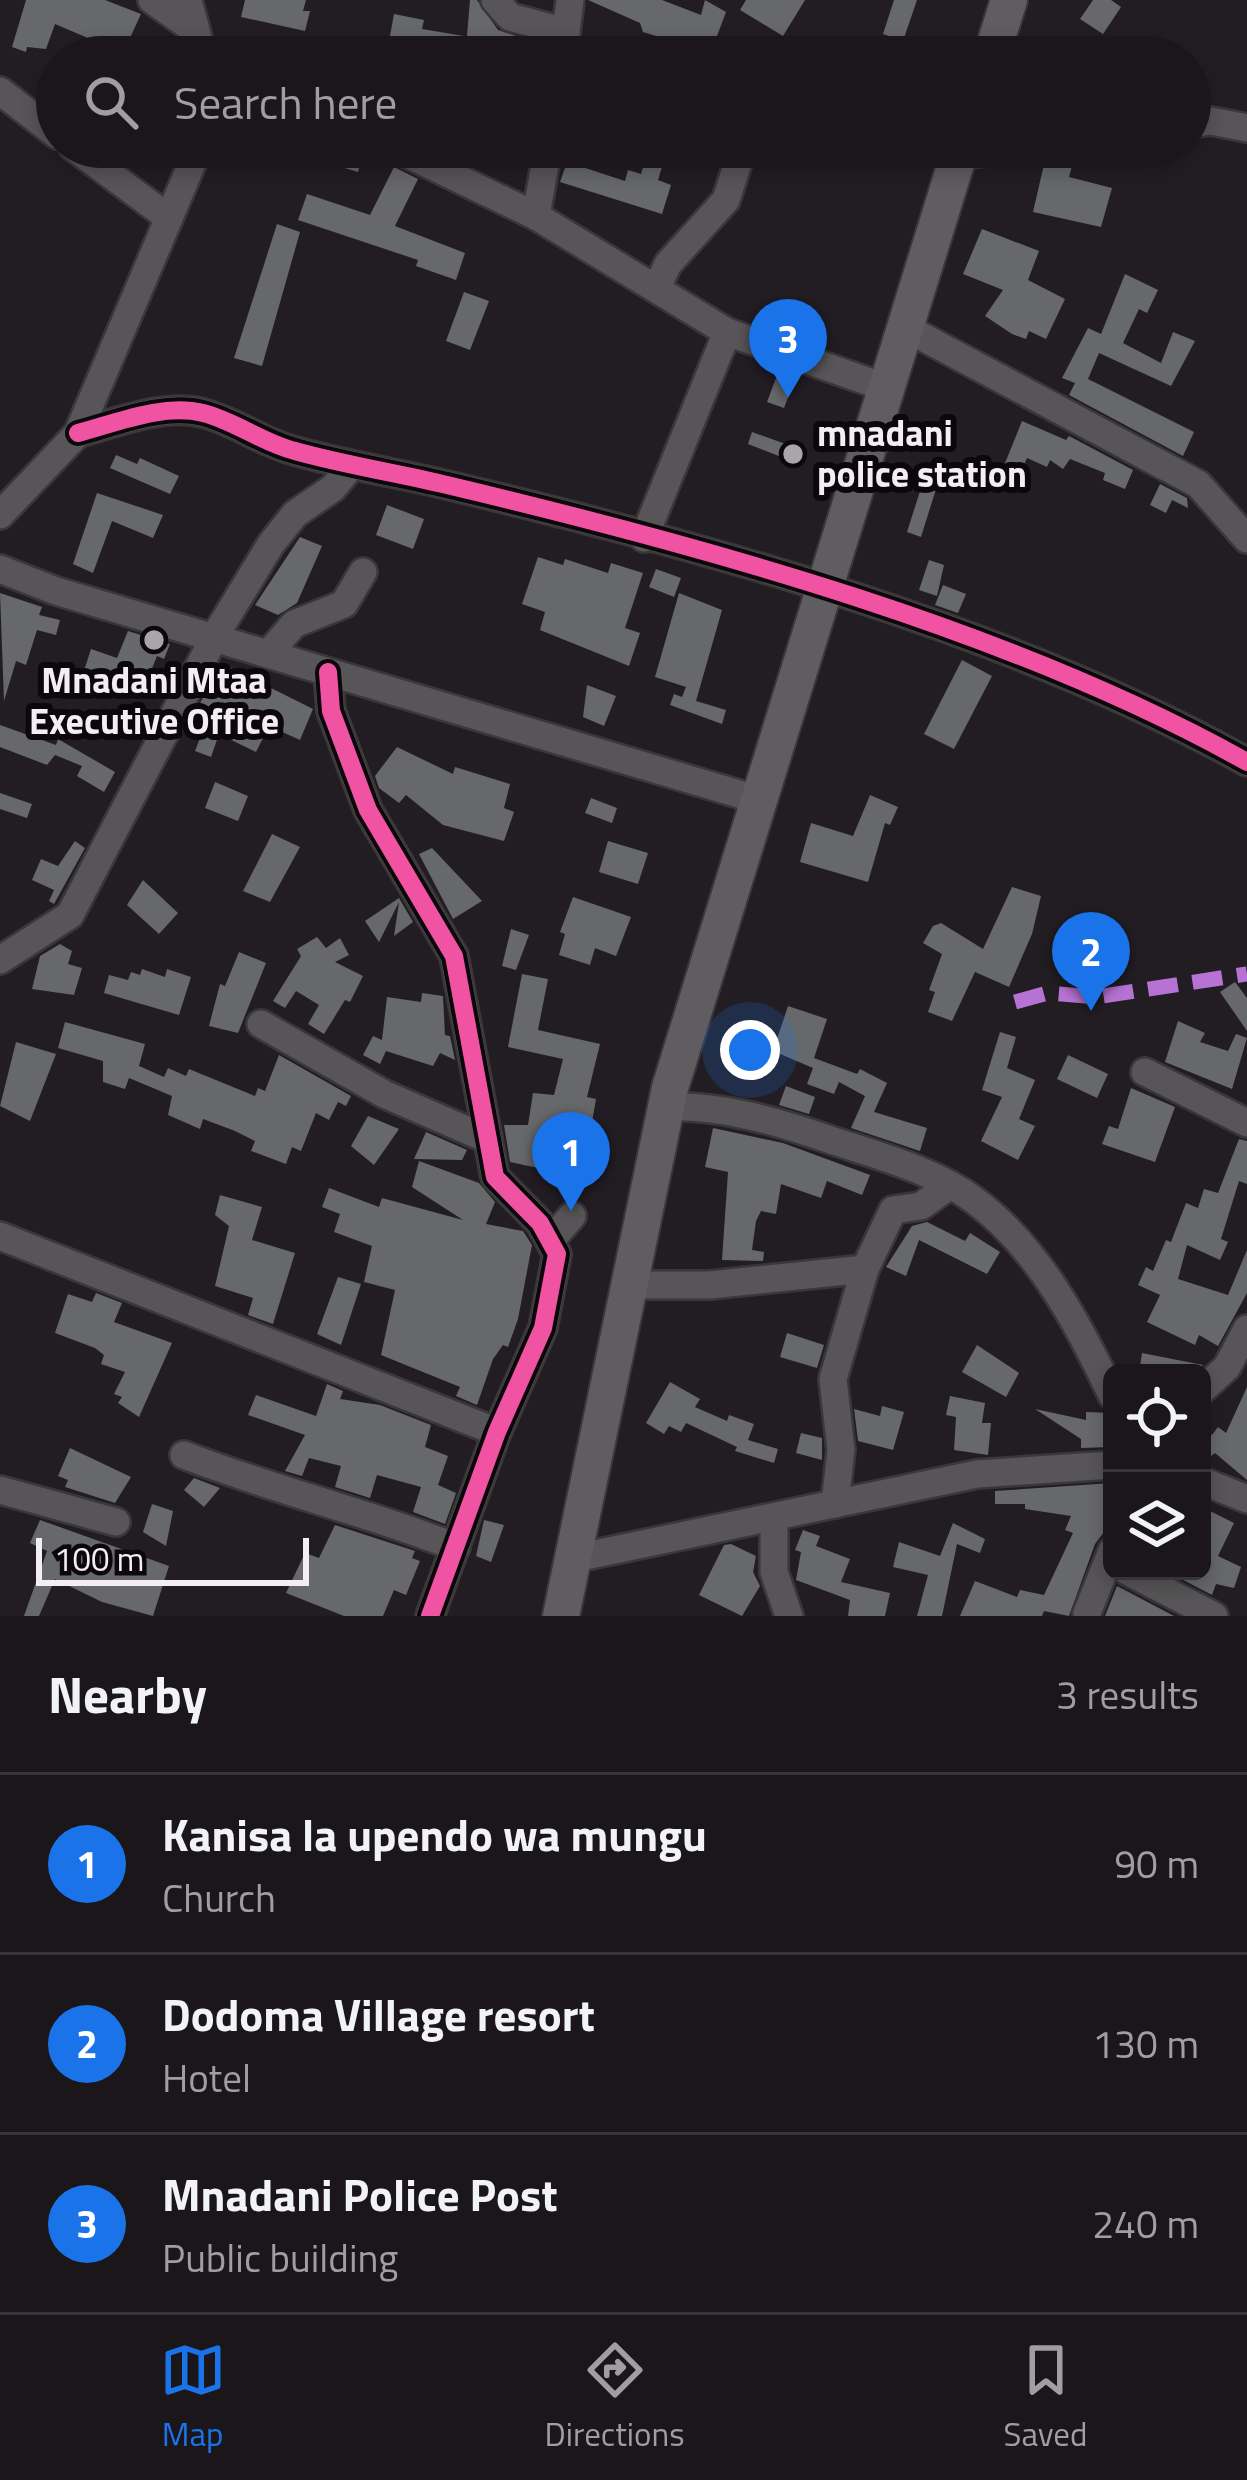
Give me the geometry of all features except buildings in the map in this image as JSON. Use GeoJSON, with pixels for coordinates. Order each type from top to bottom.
{"type":"FeatureCollection","features":[{"type":"Feature","properties":{"kind":"highway"},"geometry":{"type":"LineString","coordinates":[[998,36],[1009,0]]}},
{"type":"Feature","properties":{"kind":"highway"},"geometry":{"type":"LineString","coordinates":[[561,1616],[665,1107],[955,168]]}},
{"type":"Feature","properties":{"kind":"street"},"geometry":{"type":"LineString","coordinates":[[152,0],[193,29]]}},
{"type":"Feature","properties":{"kind":"street"},"geometry":{"type":"LineString","coordinates":[[188,0],[196,36]]}},
{"type":"Feature","properties":{"kind":"street"},"geometry":{"type":"LineString","coordinates":[[495,0],[509,16],[548,36]]}},
{"type":"Feature","properties":{"kind":"street"},"geometry":{"type":"LineString","coordinates":[[566,36],[570,0]]}},
{"type":"Feature","properties":{"kind":"street"},"geometry":{"type":"LineString","coordinates":[[0,91],[36,119]]}},
{"type":"Feature","properties":{"kind":"street"},"geometry":{"type":"LineString","coordinates":[[1211,121],[1247,128]]}},
{"type":"Feature","properties":{"kind":"street"},"geometry":{"type":"LineString","coordinates":[[101,168],[169,218]]}},
{"type":"Feature","properties":{"kind":"street"},"geometry":{"type":"LineString","coordinates":[[0,515],[78,433],[113,360],[190,168]]}},
{"type":"Feature","properties":{"kind":"street"},"geometry":{"type":"LineString","coordinates":[[437,168],[536,216],[727,332],[884,387]]}},
{"type":"Feature","properties":{"kind":"street"},"geometry":{"type":"LineString","coordinates":[[536,216],[544,168]]}},
{"type":"Feature","properties":{"kind":"street"},"geometry":{"type":"LineString","coordinates":[[657,287],[668,264],[726,200],[736,168]]}},
{"type":"Feature","properties":{"kind":"street"},"geometry":{"type":"LineString","coordinates":[[904,327],[1198,484],[1247,539]]}},
{"type":"Feature","properties":{"kind":"street"},"geometry":{"type":"LineString","coordinates":[[644,538],[727,332]]}},
{"type":"Feature","properties":{"kind":"street"},"geometry":{"type":"LineString","coordinates":[[78,433],[153,413],[203,413],[262,440],[826,589],[1054,670],[1247,762]]}},
{"type":"Feature","properties":{"kind":"street"},"geometry":{"type":"LineString","coordinates":[[0,960],[70,915],[215,636],[284,526],[333,488],[352,465]]}},
{"type":"Feature","properties":{"kind":"street"},"geometry":{"type":"LineString","coordinates":[[0,569],[759,800]]}},
{"type":"Feature","properties":{"kind":"street"},"geometry":{"type":"LineString","coordinates":[[268,654],[294,624],[344,604],[363,572]]}},
{"type":"Feature","properties":{"kind":"street"},"geometry":{"type":"LineString","coordinates":[[328,672],[331,710],[368,810],[454,956],[495,1177],[551,1240],[557,1254],[543,1328],[496,1432],[430,1616]]}},
{"type":"Feature","properties":{"kind":"street"},"geometry":{"type":"LineString","coordinates":[[261,1024],[384,1094],[487,1139]]}},
{"type":"Feature","properties":{"kind":"street"},"geometry":{"type":"LineString","coordinates":[[1145,1072],[1247,1123]]}},
{"type":"Feature","properties":{"kind":"street"},"geometry":{"type":"LineString","coordinates":[[665,1107],[698,1106],[789,1126],[950,1186],[994,1218],[1048,1281],[1103,1379]]}},
{"type":"Feature","properties":{"kind":"street"},"geometry":{"type":"LineString","coordinates":[[835,1504],[841,1450],[833,1379],[865,1269],[893,1210],[921,1206],[950,1186]]}},
{"type":"Feature","properties":{"kind":"street"},"geometry":{"type":"LineString","coordinates":[[551,1240],[572,1216]]}},
{"type":"Feature","properties":{"kind":"street"},"geometry":{"type":"LineString","coordinates":[[0,1236],[496,1432]]}},
{"type":"Feature","properties":{"kind":"street"},"geometry":{"type":"LineString","coordinates":[[630,1285],[710,1285],[865,1269]]}},
{"type":"Feature","properties":{"kind":"street"},"geometry":{"type":"LineString","coordinates":[[1211,1382],[1227,1367],[1247,1329]]}},
{"type":"Feature","properties":{"kind":"street"},"geometry":{"type":"LineString","coordinates":[[184,1455],[282,1493],[373,1514],[456,1547]]}},
{"type":"Feature","properties":{"kind":"street"},"geometry":{"type":"LineString","coordinates":[[571,1559],[1025,1467],[1103,1465]]}},
{"type":"Feature","properties":{"kind":"street"},"geometry":{"type":"LineString","coordinates":[[1211,1485],[1247,1499]]}},
{"type":"Feature","properties":{"kind":"street"},"geometry":{"type":"LineString","coordinates":[[0,1490],[116,1522]]}},
{"type":"Feature","properties":{"kind":"street"},"geometry":{"type":"LineString","coordinates":[[774,1517],[774,1572],[789,1616]]}},
{"type":"Feature","properties":{"kind":"street"},"geometry":{"type":"LineString","coordinates":[[1087,1613],[1105,1580]]}},
{"type":"Feature","properties":{"kind":"street"},"geometry":{"type":"LineString","coordinates":[[1149,1580],[1214,1616]]}},
{"type":"Feature","properties":{"kind":"marked path"},"geometry":{"type":"LineString","coordinates":[[1015,1002],[1048,993],[1096,997],[1247,974]]}},
{"type":"Feature","properties":{"kind":"cycle path"},"geometry":{"type":"LineString","coordinates":[[78,433],[156,412],[203,413],[295,451],[447,485],[753,565],[960,633],[1060,672],[1247,762]]}},
{"type":"Feature","properties":{"kind":"cycle path"},"geometry":{"type":"LineString","coordinates":[[328,672],[331,711],[368,810],[454,956],[495,1177],[540,1223],[557,1254],[543,1328],[497,1432],[430,1616]]}},
{"type":"Feature","properties":{"kind":"place","name":"Mnadani Police Post"},"geometry":{"type":"Point","coordinates":[788,398]}},
{"type":"Feature","properties":{"kind":"place","name":"mnadani police station"},"geometry":{"type":"Point","coordinates":[793,454]}},
{"type":"Feature","properties":{"kind":"place","name":"Mnadani Mtaa Executive Office"},"geometry":{"type":"Point","coordinates":[154,640]}},
{"type":"Feature","properties":{"kind":"place","name":"Dodoma Village resort"},"geometry":{"type":"Point","coordinates":[1091,1011]}},
{"type":"Feature","properties":{"kind":"place","name":"Kanisa la upendo wa mungu"},"geometry":{"type":"Point","coordinates":[571,1211]}}]}
